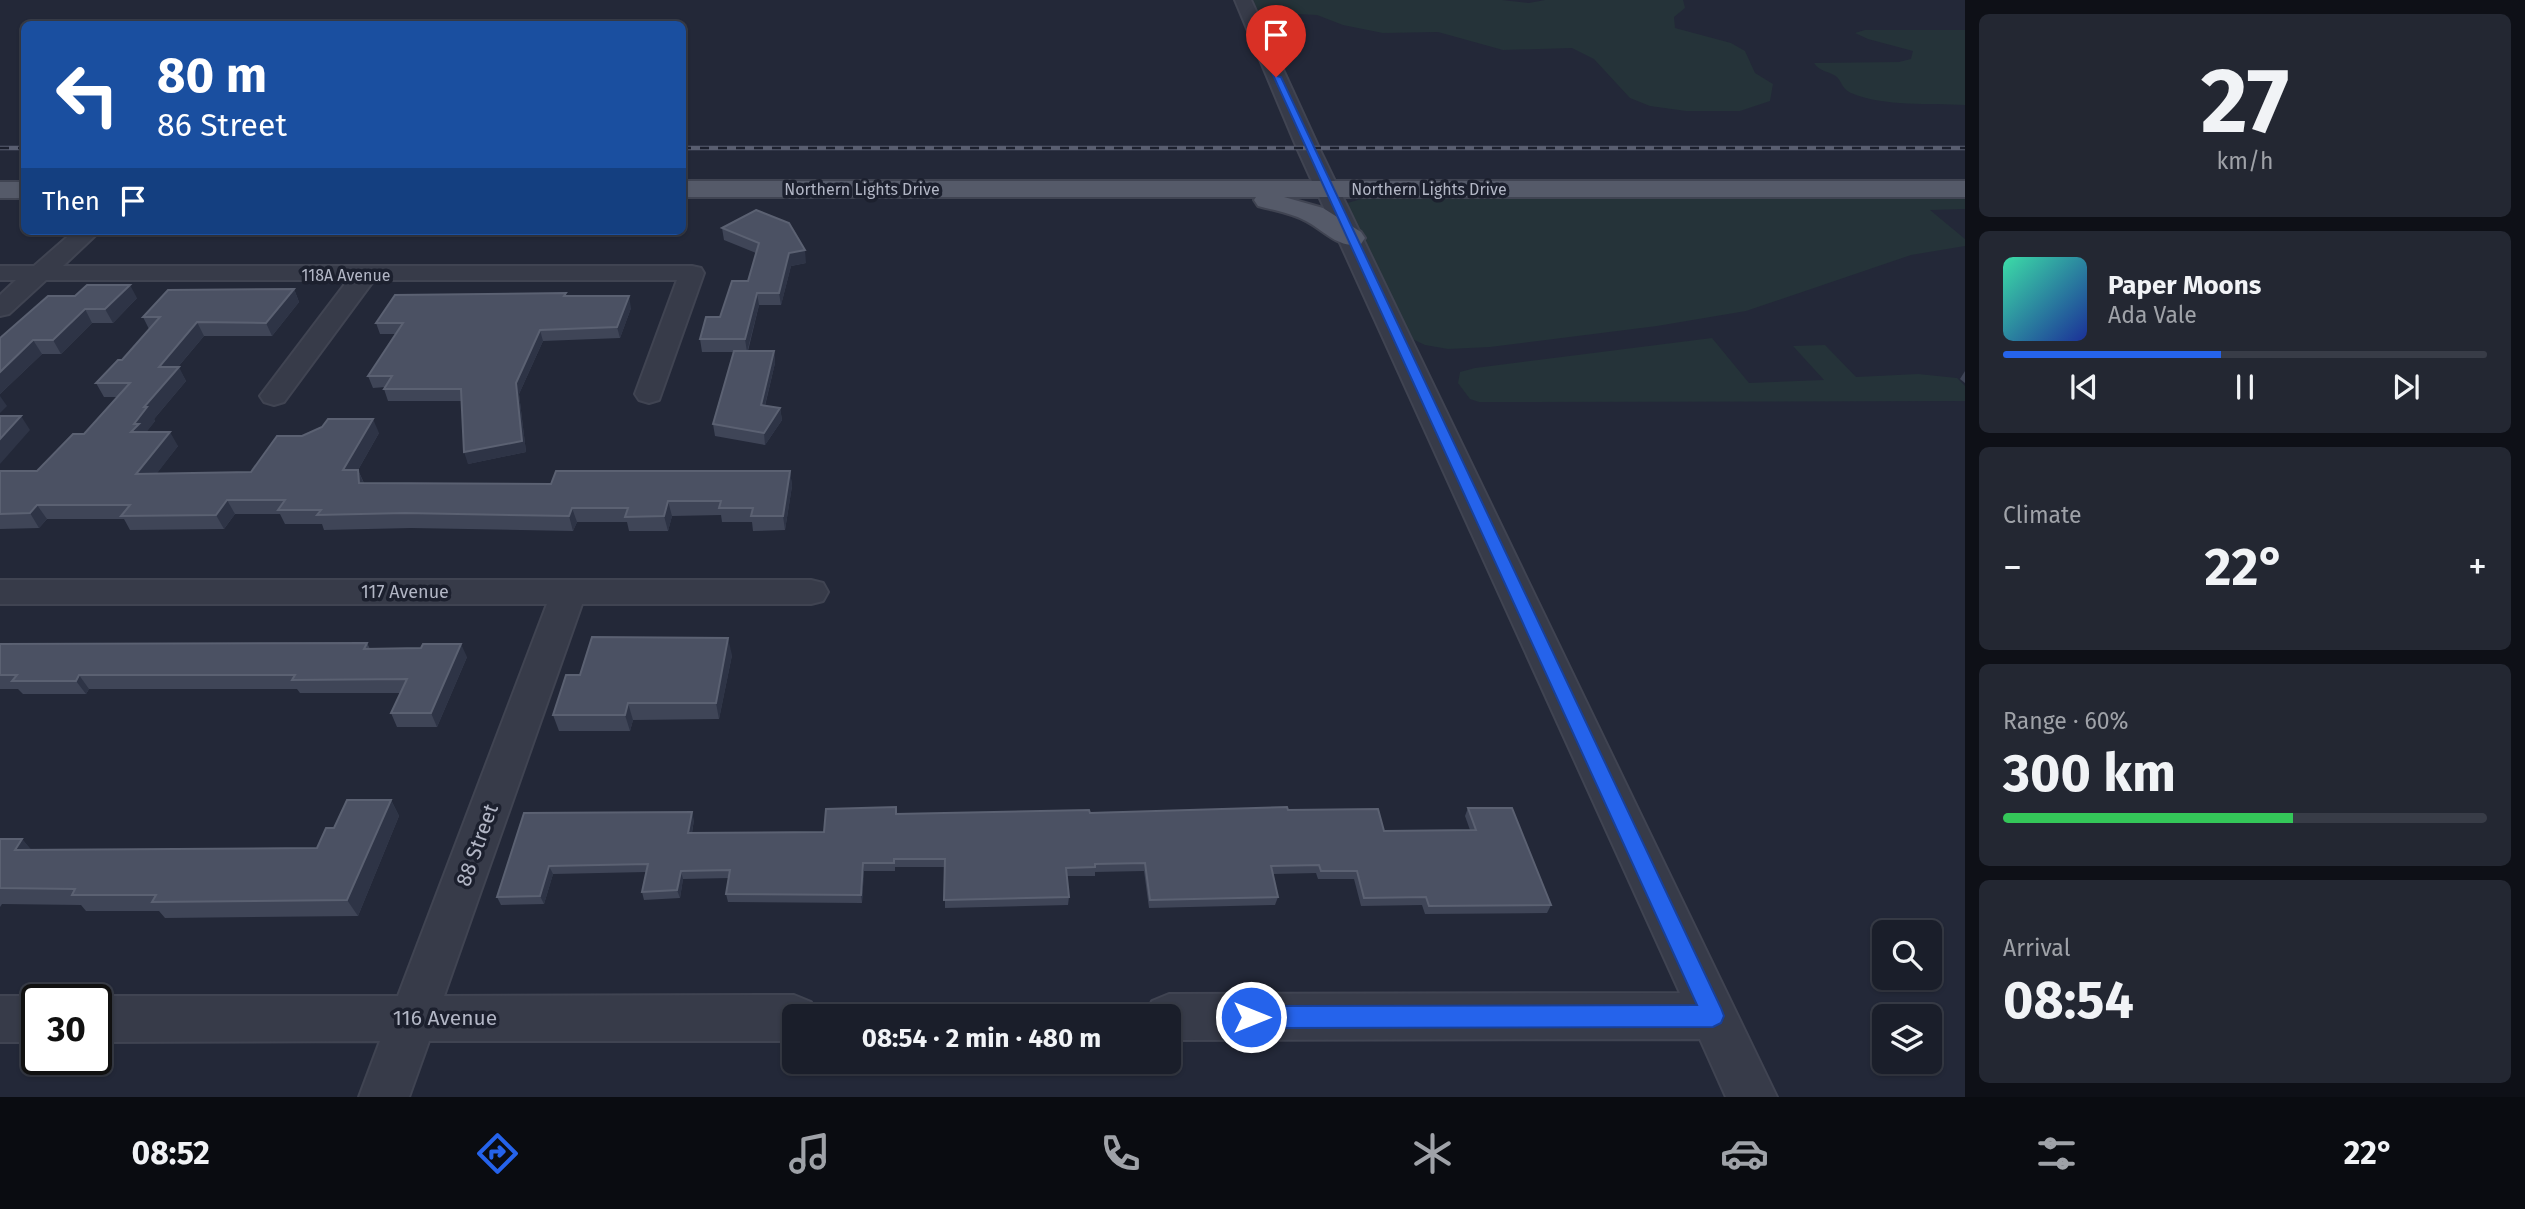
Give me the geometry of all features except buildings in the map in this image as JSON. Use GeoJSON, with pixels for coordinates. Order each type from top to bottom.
{"type":"FeatureCollection","features":[{"type":"Feature","properties":{"kind":"main road"},"geometry":{"type":"LineString","coordinates":[[1157,188],[1283,203],[1314,214],[1351,238]]}},
{"type":"Feature","properties":{"kind":"main road","name":"Northern Lights Drive"},"geometry":{"type":"LineString","coordinates":[[686,189],[1965,188]]}},
{"type":"Feature","properties":{"kind":"main road"},"geometry":{"type":"LineString","coordinates":[[0,190],[21,190]]}},
{"type":"Feature","properties":{"kind":"street"},"geometry":{"type":"LineString","coordinates":[[1243,0],[1328,189],[1752,1097]]}},
{"type":"Feature","properties":{"kind":"street"},"geometry":{"type":"LineString","coordinates":[[0,308],[83,235]]}},
{"type":"Feature","properties":{"kind":"street","name":"118A Avenue"},"geometry":{"type":"LineString","coordinates":[[0,273],[692,274],[649,394]]}},
{"type":"Feature","properties":{"kind":"street"},"geometry":{"type":"LineString","coordinates":[[274,396],[365,275]]}},
{"type":"Feature","properties":{"kind":"street","name":"117 Avenue"},"geometry":{"type":"LineString","coordinates":[[0,592],[811,592]]}},
{"type":"Feature","properties":{"kind":"street","name":"88 Street"},"geometry":{"type":"LineString","coordinates":[[384,1097],[569,592]]}},
{"type":"Feature","properties":{"kind":"street"},"geometry":{"type":"LineString","coordinates":[[1181,1017],[1713,1016]]}},
{"type":"Feature","properties":{"kind":"street","name":"116 Avenue"},"geometry":{"type":"LineString","coordinates":[[112,1019],[782,1018]]}},
{"type":"Feature","properties":{"kind":"street"},"geometry":{"type":"LineString","coordinates":[[0,1019],[21,1019]]}},
{"type":"Feature","properties":{"kind":"shaded area"},"geometry":{"type":"Polygon","coordinates":[[[1253,0],[1502,0],[1529,3],[1545,0],[1683,0],[1685,8],[1674,17],[1675,28],[1731,43],[1745,51],[1755,73],[1773,84],[1770,101],[1740,111],[1686,111],[1650,106],[1630,98],[1594,59],[1572,48],[1503,50],[1438,32],[1383,33],[1343,25],[1317,15],[1259,12],[1253,0]]]}},
{"type":"Feature","properties":{"kind":"shaded area"},"geometry":{"type":"Polygon","coordinates":[[[1865,30],[1965,30],[1965,105],[1907,104],[1864,97],[1848,91],[1837,77],[1814,63],[1899,62],[1911,59],[1913,51],[1855,33],[1865,30]]]}},
{"type":"Feature","properties":{"kind":"shaded area"},"geometry":{"type":"Polygon","coordinates":[[[1965,198],[1965,209],[1930,210],[1965,239],[1965,246],[1911,255],[1746,311],[1657,326],[1490,347],[1448,349],[1425,345],[1406,336],[1344,204],[1361,199],[1965,198]]]}},
{"type":"Feature","properties":{"kind":"shaded area"},"geometry":{"type":"Polygon","coordinates":[[[1712,338],[1749,383],[1824,380],[1793,346],[1825,345],[1856,377],[1918,374],[1957,378],[1965,386],[1965,401],[1479,402],[1470,399],[1458,383],[1460,372],[1475,368],[1712,338]]]}},
{"type":"Feature","properties":{"kind":"railway"},"geometry":{"type":"LineString","coordinates":[[0,148],[21,148]]}},
{"type":"Feature","properties":{"kind":"railway"},"geometry":{"type":"LineString","coordinates":[[686,148],[1965,148]]}},
{"type":"Feature","properties":{"kind":"route"},"geometry":{"type":"LineString","coordinates":[[1251,1017],[1713,1016],[1276,77]]}}]}
